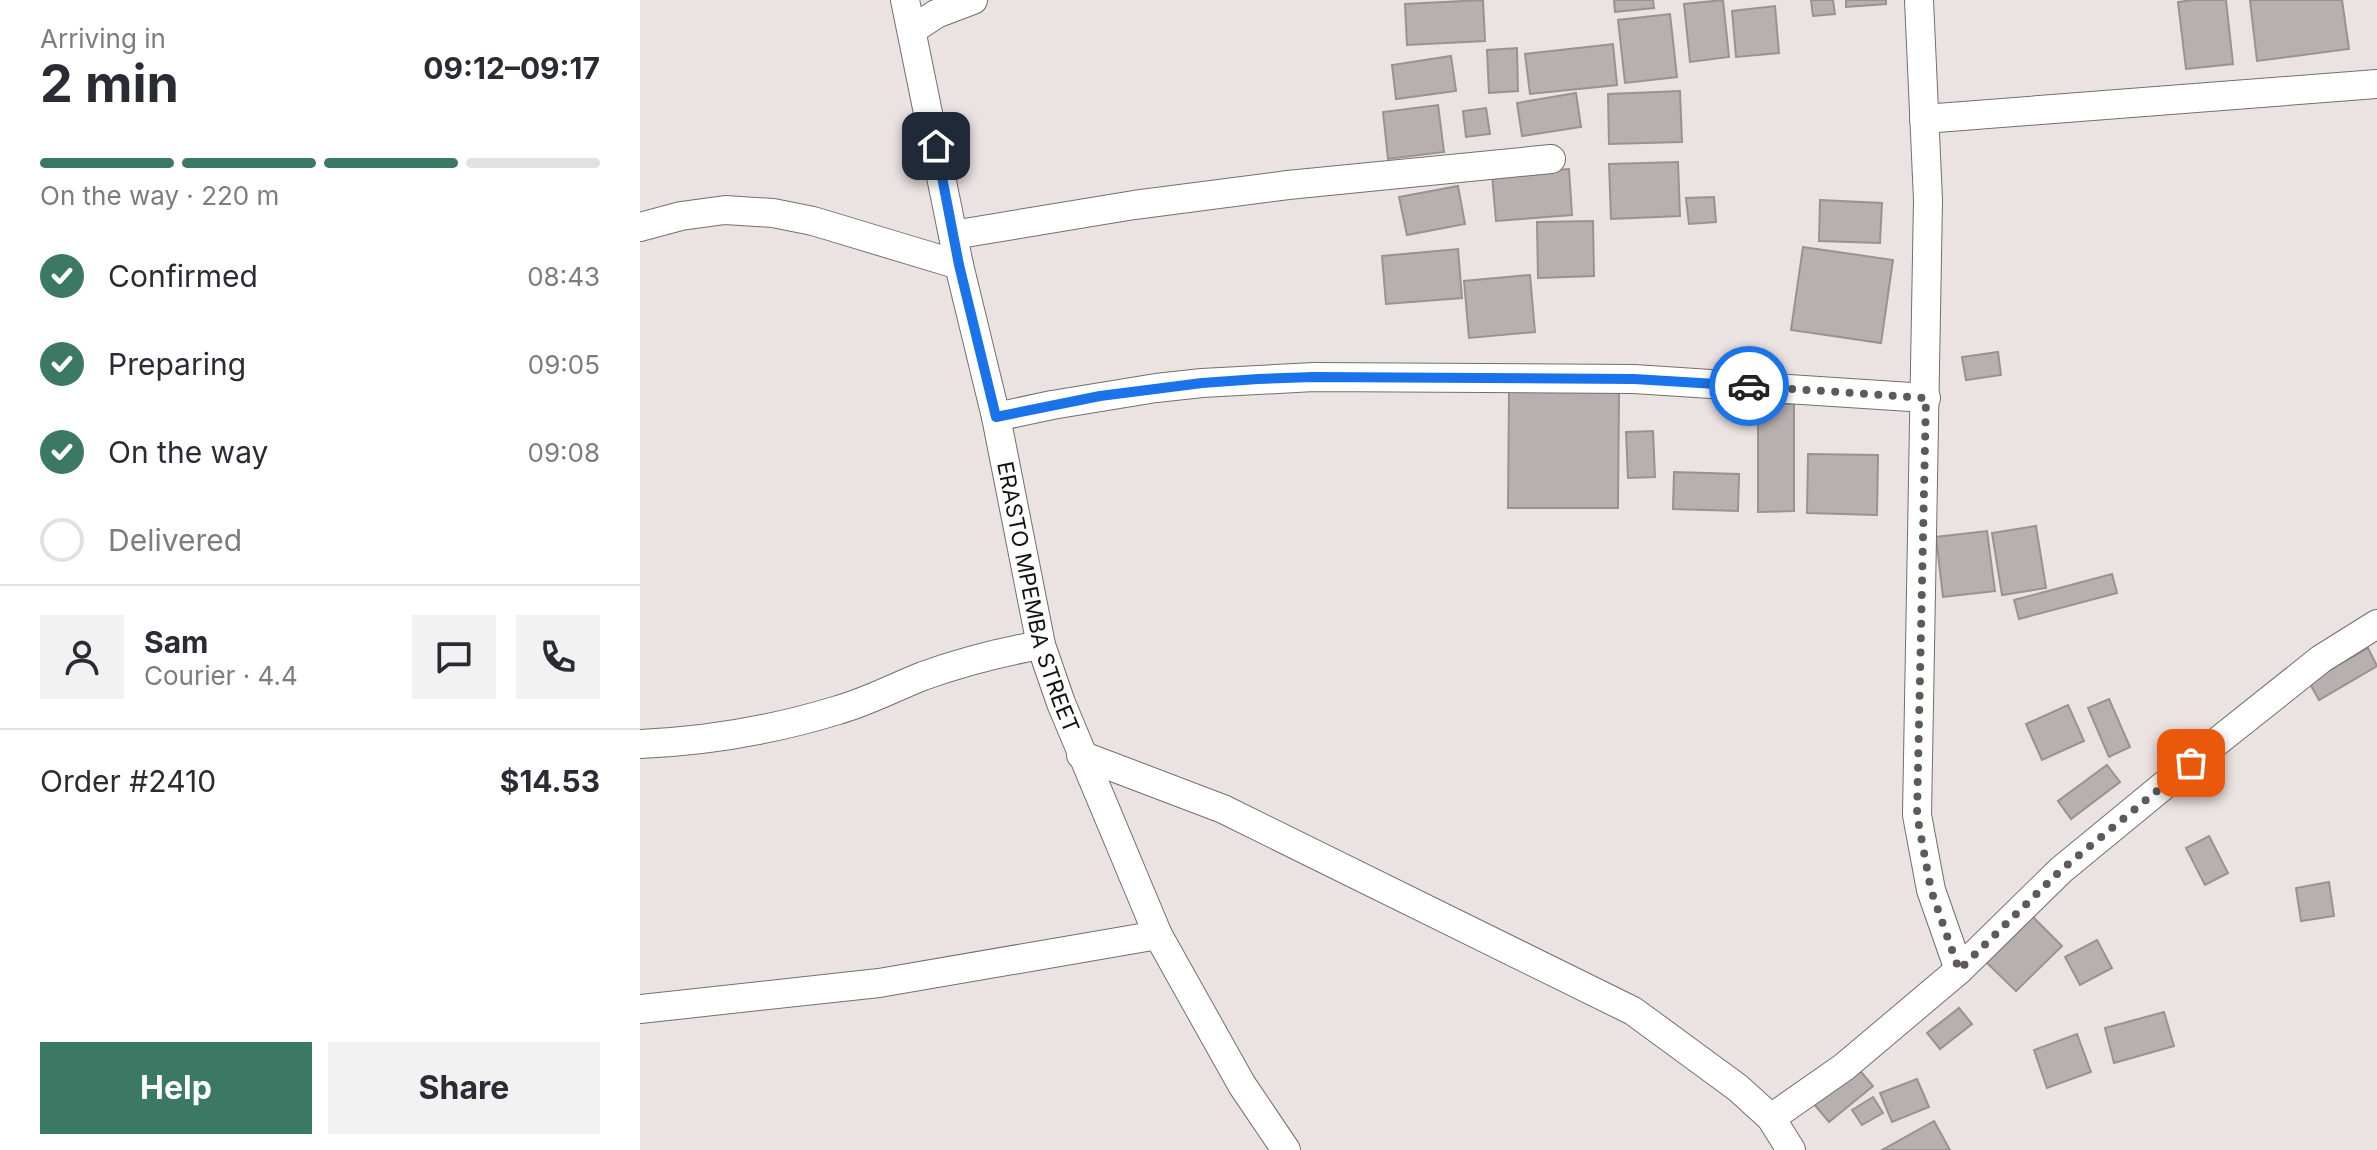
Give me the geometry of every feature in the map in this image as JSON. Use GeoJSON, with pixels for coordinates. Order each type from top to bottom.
{"type":"FeatureCollection","features":[{"type":"Feature","properties":{"kind":"street","name":"ERASTO MPEMBA STREET"},"geometry":{"type":"LineString","coordinates":[[905,0],[959,265],[996,417],[1041,645],[1081,755],[1158,935],[1242,1085],[1286,1150]]}},
{"type":"Feature","properties":{"kind":"street"},"geometry":{"type":"LineString","coordinates":[[912,30],[936,14],[973,0]]}},
{"type":"Feature","properties":{"kind":"street"},"geometry":{"type":"LineString","coordinates":[[1919,0],[1928,200],[1917,815],[1931,890],[1959,970]]}},
{"type":"Feature","properties":{"kind":"street"},"geometry":{"type":"LineString","coordinates":[[1924,119],[2377,84]]}},
{"type":"Feature","properties":{"kind":"street"},"geometry":{"type":"LineString","coordinates":[[953,235],[1134,205],[1288,185],[1551,159]]}},
{"type":"Feature","properties":{"kind":"street"},"geometry":{"type":"LineString","coordinates":[[640,227],[681,216],[725,210],[773,213],[813,221],[959,265]]}},
{"type":"Feature","properties":{"kind":"street"},"geometry":{"type":"LineString","coordinates":[[996,417],[1064,402],[1156,388],[1314,377],[1634,379],[1926,398]]}},
{"type":"Feature","properties":{"kind":"street"},"geometry":{"type":"LineString","coordinates":[[1771,1118],[1844,1067],[1959,970],[2061,870],[2321,659],[2377,624]]}},
{"type":"Feature","properties":{"kind":"street"},"geometry":{"type":"LineString","coordinates":[[640,744],[751,733],[841,710],[926,675],[968,662],[1041,645]]}},
{"type":"Feature","properties":{"kind":"street"},"geometry":{"type":"LineString","coordinates":[[1081,755],[1223,809],[1633,1011],[1738,1088],[1771,1118],[1791,1150]]}},
{"type":"Feature","properties":{"kind":"street"},"geometry":{"type":"LineString","coordinates":[[640,1009],[879,983],[1158,935]]}},
{"type":"Feature","properties":{"kind":"building"},"geometry":{"type":"Polygon","coordinates":[[[1483,0],[1485,41],[1407,45],[1405,4],[1483,0]]]}},
{"type":"Feature","properties":{"kind":"building"},"geometry":{"type":"Polygon","coordinates":[[[1614,0],[1653,0],[1654,8],[1615,12],[1614,0]]]}},
{"type":"Feature","properties":{"kind":"building"},"geometry":{"type":"Polygon","coordinates":[[[1723,0],[1729,57],[1690,62],[1684,4],[1723,0]]]}},
{"type":"Feature","properties":{"kind":"building"},"geometry":{"type":"Polygon","coordinates":[[[1811,0],[1833,0],[1835,14],[1813,16],[1811,0]]]}},
{"type":"Feature","properties":{"kind":"building"},"geometry":{"type":"Polygon","coordinates":[[[1846,0],[1886,0],[1886,4],[1846,7],[1846,0]]]}},
{"type":"Feature","properties":{"kind":"building"},"geometry":{"type":"Polygon","coordinates":[[[2226,0],[2233,64],[2186,69],[2178,2],[2226,0]]]}},
{"type":"Feature","properties":{"kind":"building"},"geometry":{"type":"Polygon","coordinates":[[[2250,0],[2342,0],[2349,49],[2257,61],[2250,0]]]}},
{"type":"Feature","properties":{"kind":"building"},"geometry":{"type":"Polygon","coordinates":[[[1775,6],[1779,53],[1736,57],[1732,11],[1775,6]]]}},
{"type":"Feature","properties":{"kind":"building"},"geometry":{"type":"Polygon","coordinates":[[[1670,14],[1677,77],[1625,83],[1618,20],[1670,14]]]}},
{"type":"Feature","properties":{"kind":"building"},"geometry":{"type":"Polygon","coordinates":[[[1613,44],[1617,85],[1530,94],[1525,54],[1613,44]]]}},
{"type":"Feature","properties":{"kind":"building"},"geometry":{"type":"Polygon","coordinates":[[[1517,48],[1518,91],[1489,93],[1487,50],[1517,48]]]}},
{"type":"Feature","properties":{"kind":"building"},"geometry":{"type":"Polygon","coordinates":[[[1451,56],[1456,91],[1396,99],[1392,65],[1451,56]]]}},
{"type":"Feature","properties":{"kind":"building"},"geometry":{"type":"Polygon","coordinates":[[[1680,91],[1682,142],[1609,144],[1608,94],[1680,91]]]}},
{"type":"Feature","properties":{"kind":"building"},"geometry":{"type":"Polygon","coordinates":[[[1576,93],[1581,127],[1522,136],[1517,103],[1576,93]]]}},
{"type":"Feature","properties":{"kind":"building"},"geometry":{"type":"Polygon","coordinates":[[[1438,105],[1444,152],[1388,159],[1383,112],[1438,105]]]}},
{"type":"Feature","properties":{"kind":"building"},"geometry":{"type":"Polygon","coordinates":[[[1486,108],[1490,134],[1466,137],[1463,111],[1486,108]]]}},
{"type":"Feature","properties":{"kind":"building"},"geometry":{"type":"Polygon","coordinates":[[[1678,162],[1680,216],[1611,219],[1609,164],[1678,162]]]}},
{"type":"Feature","properties":{"kind":"building"},"geometry":{"type":"Polygon","coordinates":[[[1569,169],[1572,215],[1496,221],[1492,174],[1569,169]]]}},
{"type":"Feature","properties":{"kind":"building"},"geometry":{"type":"Polygon","coordinates":[[[1458,186],[1465,224],[1407,235],[1399,197],[1458,186]]]}},
{"type":"Feature","properties":{"kind":"building"},"geometry":{"type":"Polygon","coordinates":[[[1714,197],[1716,222],[1689,224],[1686,198],[1714,197]]]}},
{"type":"Feature","properties":{"kind":"building"},"geometry":{"type":"Polygon","coordinates":[[[1820,200],[1882,203],[1880,243],[1819,241],[1820,200]]]}},
{"type":"Feature","properties":{"kind":"building"},"geometry":{"type":"Polygon","coordinates":[[[1593,221],[1594,276],[1538,278],[1537,222],[1593,221]]]}},
{"type":"Feature","properties":{"kind":"building"},"geometry":{"type":"Polygon","coordinates":[[[1803,247],[1893,260],[1881,343],[1791,330],[1803,247]]]}},
{"type":"Feature","properties":{"kind":"building"},"geometry":{"type":"Polygon","coordinates":[[[1458,249],[1462,298],[1386,304],[1382,256],[1458,249]]]}},
{"type":"Feature","properties":{"kind":"building"},"geometry":{"type":"Polygon","coordinates":[[[1530,275],[1535,332],[1469,338],[1464,281],[1530,275]]]}},
{"type":"Feature","properties":{"kind":"building"},"geometry":{"type":"Polygon","coordinates":[[[1998,352],[2001,375],[1966,380],[1962,357],[1998,352]]]}},
{"type":"Feature","properties":{"kind":"building"},"geometry":{"type":"Polygon","coordinates":[[[1509,392],[1619,392],[1618,508],[1508,508],[1509,392]]]}},
{"type":"Feature","properties":{"kind":"building"},"geometry":{"type":"Polygon","coordinates":[[[1758,404],[1794,404],[1794,511],[1758,512],[1758,404]]]}},
{"type":"Feature","properties":{"kind":"building"},"geometry":{"type":"Polygon","coordinates":[[[1653,431],[1655,477],[1628,478],[1626,432],[1653,431]]]}},
{"type":"Feature","properties":{"kind":"building"},"geometry":{"type":"Polygon","coordinates":[[[1808,454],[1878,455],[1877,515],[1807,513],[1808,454]]]}},
{"type":"Feature","properties":{"kind":"building"},"geometry":{"type":"Polygon","coordinates":[[[1674,472],[1739,474],[1738,511],[1673,509],[1674,472]]]}},
{"type":"Feature","properties":{"kind":"building"},"geometry":{"type":"Polygon","coordinates":[[[2036,526],[2046,588],[2002,595],[1992,533],[2036,526]]]}},
{"type":"Feature","properties":{"kind":"building"},"geometry":{"type":"Polygon","coordinates":[[[1987,531],[1995,591],[1943,597],[1936,537],[1987,531]]]}},
{"type":"Feature","properties":{"kind":"building"},"geometry":{"type":"Polygon","coordinates":[[[2112,574],[2117,593],[2019,619],[2014,600],[2112,574]]]}},
{"type":"Feature","properties":{"kind":"building"},"geometry":{"type":"Polygon","coordinates":[[[2368,648],[2377,666],[2319,700],[2309,682],[2368,648]]]}},
{"type":"Feature","properties":{"kind":"building"},"geometry":{"type":"Polygon","coordinates":[[[2109,699],[2130,747],[2109,757],[2088,708],[2109,699]]]}},
{"type":"Feature","properties":{"kind":"building"},"geometry":{"type":"Polygon","coordinates":[[[2068,705],[2084,741],[2042,760],[2026,724],[2068,705]]]}},
{"type":"Feature","properties":{"kind":"building"},"geometry":{"type":"Polygon","coordinates":[[[2107,765],[2120,782],[2071,819],[2058,801],[2107,765]]]}},
{"type":"Feature","properties":{"kind":"building"},"geometry":{"type":"Polygon","coordinates":[[[2209,836],[2228,873],[2205,885],[2186,848],[2209,836]]]}},
{"type":"Feature","properties":{"kind":"building"},"geometry":{"type":"Polygon","coordinates":[[[2329,882],[2334,916],[2301,921],[2296,888],[2329,882]]]}},
{"type":"Feature","properties":{"kind":"building"},"geometry":{"type":"Polygon","coordinates":[[[2031,915],[2062,946],[2016,991],[1985,961],[2031,915]]]}},
{"type":"Feature","properties":{"kind":"building"},"geometry":{"type":"Polygon","coordinates":[[[2097,940],[2112,968],[2080,985],[2065,957],[2097,940]]]}},
{"type":"Feature","properties":{"kind":"building"},"geometry":{"type":"Polygon","coordinates":[[[1959,1008],[1972,1024],[1940,1049],[1927,1033],[1959,1008]]]}},
{"type":"Feature","properties":{"kind":"building"},"geometry":{"type":"Polygon","coordinates":[[[2164,1012],[2174,1046],[2114,1063],[2105,1028],[2164,1012]]]}},
{"type":"Feature","properties":{"kind":"building"},"geometry":{"type":"Polygon","coordinates":[[[2077,1034],[2091,1072],[2047,1088],[2034,1050],[2077,1034]]]}},
{"type":"Feature","properties":{"kind":"building"},"geometry":{"type":"Polygon","coordinates":[[[1857,1067],[1873,1086],[1829,1122],[1813,1103],[1857,1067]]]}},
{"type":"Feature","properties":{"kind":"building"},"geometry":{"type":"Polygon","coordinates":[[[1917,1079],[1929,1107],[1892,1122],[1880,1093],[1917,1079]]]}},
{"type":"Feature","properties":{"kind":"building"},"geometry":{"type":"Polygon","coordinates":[[[1873,1097],[1883,1113],[1862,1125],[1852,1110],[1873,1097]]]}},
{"type":"Feature","properties":{"kind":"building"},"geometry":{"type":"Polygon","coordinates":[[[1934,1121],[1950,1150],[1882,1150],[1934,1121]]]}},
{"type":"Feature","properties":{"kind":"way so far"},"geometry":{"type":"LineString","coordinates":[[1749,386],[1926,398],[1917,815],[1931,890],[1959,970],[2061,870],[2191,763]]}},
{"type":"Feature","properties":{"kind":"route"},"geometry":{"type":"LineString","coordinates":[[936,146],[959,265],[996,417],[1100,396],[1258,379],[1634,379],[1749,386]]}}]}
